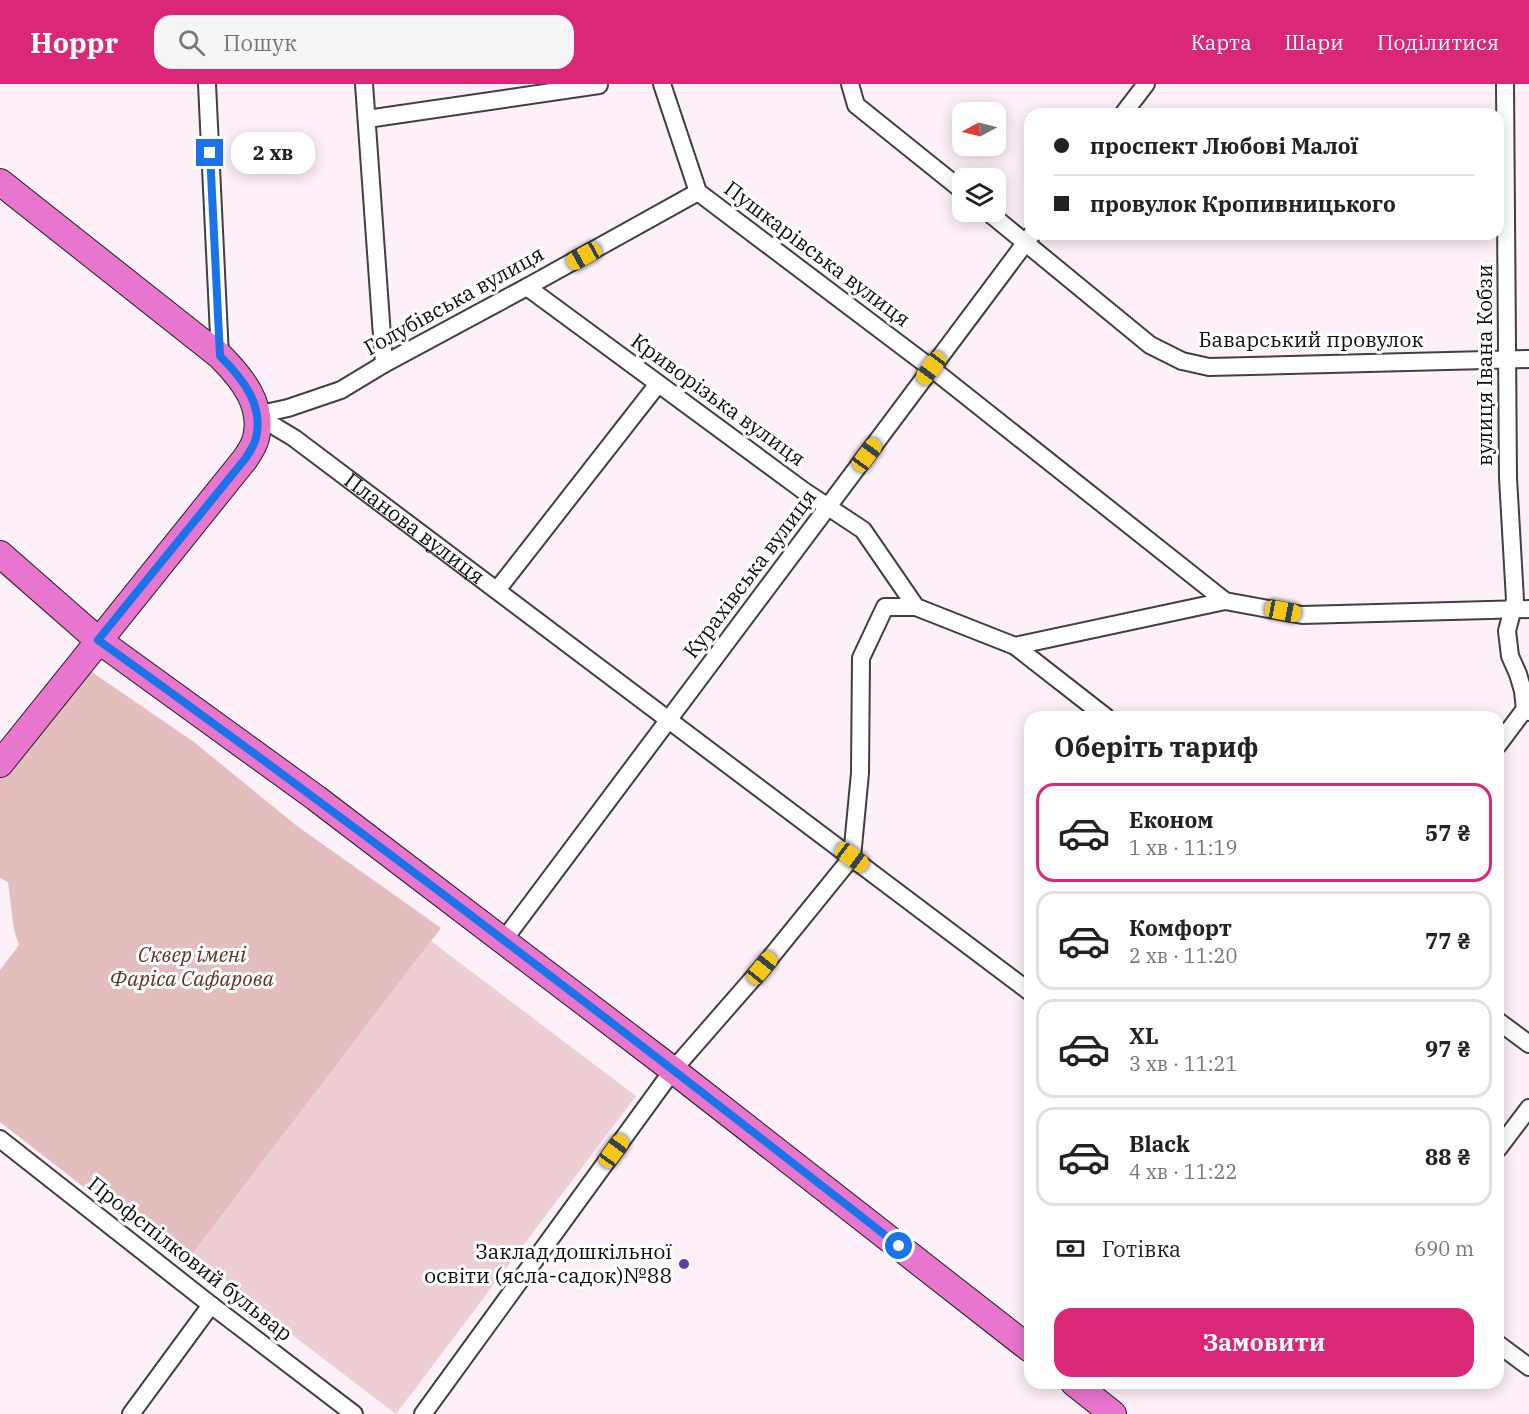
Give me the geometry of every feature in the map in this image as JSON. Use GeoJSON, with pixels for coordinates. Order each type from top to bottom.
{"type":"FeatureCollection","features":[{"type":"Feature","properties":{"kind":"main road"},"geometry":{"type":"LineString","coordinates":[[0,182],[220,356],[241,377],[248,388],[256,415],[257,429],[256,441],[245,459],[0,764]]}},
{"type":"Feature","properties":{"kind":"main road"},"geometry":{"type":"LineString","coordinates":[[0,554],[98,640],[316,798],[673,1070],[1024,1344]]}},
{"type":"Feature","properties":{"kind":"main road"},"geometry":{"type":"LineString","coordinates":[[1080,1389],[1102,1411]]}},
{"type":"Feature","properties":{"kind":"street"},"geometry":{"type":"LineString","coordinates":[[207,84],[220,356]]}},
{"type":"Feature","properties":{"kind":"street"},"geometry":{"type":"LineString","coordinates":[[364,84],[384,364]]}},
{"type":"Feature","properties":{"kind":"street","name":"Пушкарівська вулиця"},"geometry":{"type":"LineString","coordinates":[[662,84],[698,192],[931,368],[1225,601]]}},
{"type":"Feature","properties":{"kind":"street"},"geometry":{"type":"LineString","coordinates":[[850,84],[856,105],[952,182]]}},
{"type":"Feature","properties":{"kind":"street"},"geometry":{"type":"LineString","coordinates":[[1128,108],[1146,84]]}},
{"type":"Feature","properties":{"kind":"street","name":"вулиця Івана Кобзи"},"geometry":{"type":"LineString","coordinates":[[1505,84],[1508,478],[1515,600],[1521,609],[1507,631],[1510,656],[1518,674],[1527,711]]}},
{"type":"Feature","properties":{"kind":"street"},"geometry":{"type":"LineString","coordinates":[[367,119],[598,85]]}},
{"type":"Feature","properties":{"kind":"street","name":"Голубівська вулиця"},"geometry":{"type":"LineString","coordinates":[[256,415],[288,408],[341,390],[384,364],[698,192]]}},
{"type":"Feature","properties":{"kind":"street","name":"Баварський провулок"},"geometry":{"type":"LineString","coordinates":[[1004,222],[1024,235]]}},
{"type":"Feature","properties":{"kind":"street","name":"Курахівська вулиця"},"geometry":{"type":"LineString","coordinates":[[503,941],[1027,240]]}},
{"type":"Feature","properties":{"kind":"street","name":"Баварський провулок"},"geometry":{"type":"LineString","coordinates":[[1031,240],[1150,345],[1182,361],[1209,367],[1529,359]]}},
{"type":"Feature","properties":{"kind":"street","name":"Криворізька вулиця"},"geometry":{"type":"LineString","coordinates":[[527,287],[804,491],[862,530],[916,607]]}},
{"type":"Feature","properties":{"kind":"street"},"geometry":{"type":"LineString","coordinates":[[497,590],[658,384]]}},
{"type":"Feature","properties":{"kind":"street","name":"Планова вулиця"},"geometry":{"type":"LineString","coordinates":[[256,415],[294,438],[1024,987]]}},
{"type":"Feature","properties":{"kind":"street"},"geometry":{"type":"LineString","coordinates":[[1015,646],[1225,601],[1302,615],[1521,609]]}},
{"type":"Feature","properties":{"kind":"street"},"geometry":{"type":"LineString","coordinates":[[423,1414],[673,1070],[762,968],[852,857],[860,773],[861,658],[885,607],[916,607],[1015,646],[1098,711]]}},
{"type":"Feature","properties":{"kind":"street"},"geometry":{"type":"LineString","coordinates":[[1504,738],[1527,711]]}},
{"type":"Feature","properties":{"kind":"street"},"geometry":{"type":"LineString","coordinates":[[1504,1025],[1529,1044]]}},
{"type":"Feature","properties":{"kind":"street"},"geometry":{"type":"LineString","coordinates":[[1504,1141],[1529,1108]]}},
{"type":"Feature","properties":{"kind":"street","name":"Профспілковий бульвар"},"geometry":{"type":"LineString","coordinates":[[0,1139],[354,1414]]}},
{"type":"Feature","properties":{"kind":"street"},"geometry":{"type":"LineString","coordinates":[[131,1414],[211,1305]]}},
{"type":"Feature","properties":{"kind":"street"},"geometry":{"type":"LineString","coordinates":[[1504,1348],[1529,1367]]}},
{"type":"Feature","properties":{"kind":"green space","name":"Сквер імені Фаріса Сафарова"},"geometry":{"type":"Polygon","coordinates":[[[80,664],[194,742],[297,826],[441,928],[190,1257],[176,1259],[0,1122],[0,970],[19,945],[14,930],[8,882],[0,878],[0,765],[80,664]]]}},
{"type":"Feature","properties":{"kind":"shaded area"},"geometry":{"type":"Polygon","coordinates":[[[431,941],[636,1096],[396,1414],[190,1257],[431,941]]]}},
{"type":"Feature","properties":{"kind":"place","name":"Заклад дошкільної освіти (ясла-садок)№88"},"geometry":{"type":"Point","coordinates":[684,1264]}},
{"type":"Feature","properties":{"kind":"route"},"geometry":{"type":"LineString","coordinates":[[210,153],[220,356],[241,377],[248,388],[256,415],[256,441],[245,459],[98,640],[316,798],[673,1070],[899,1246]]}}]}
